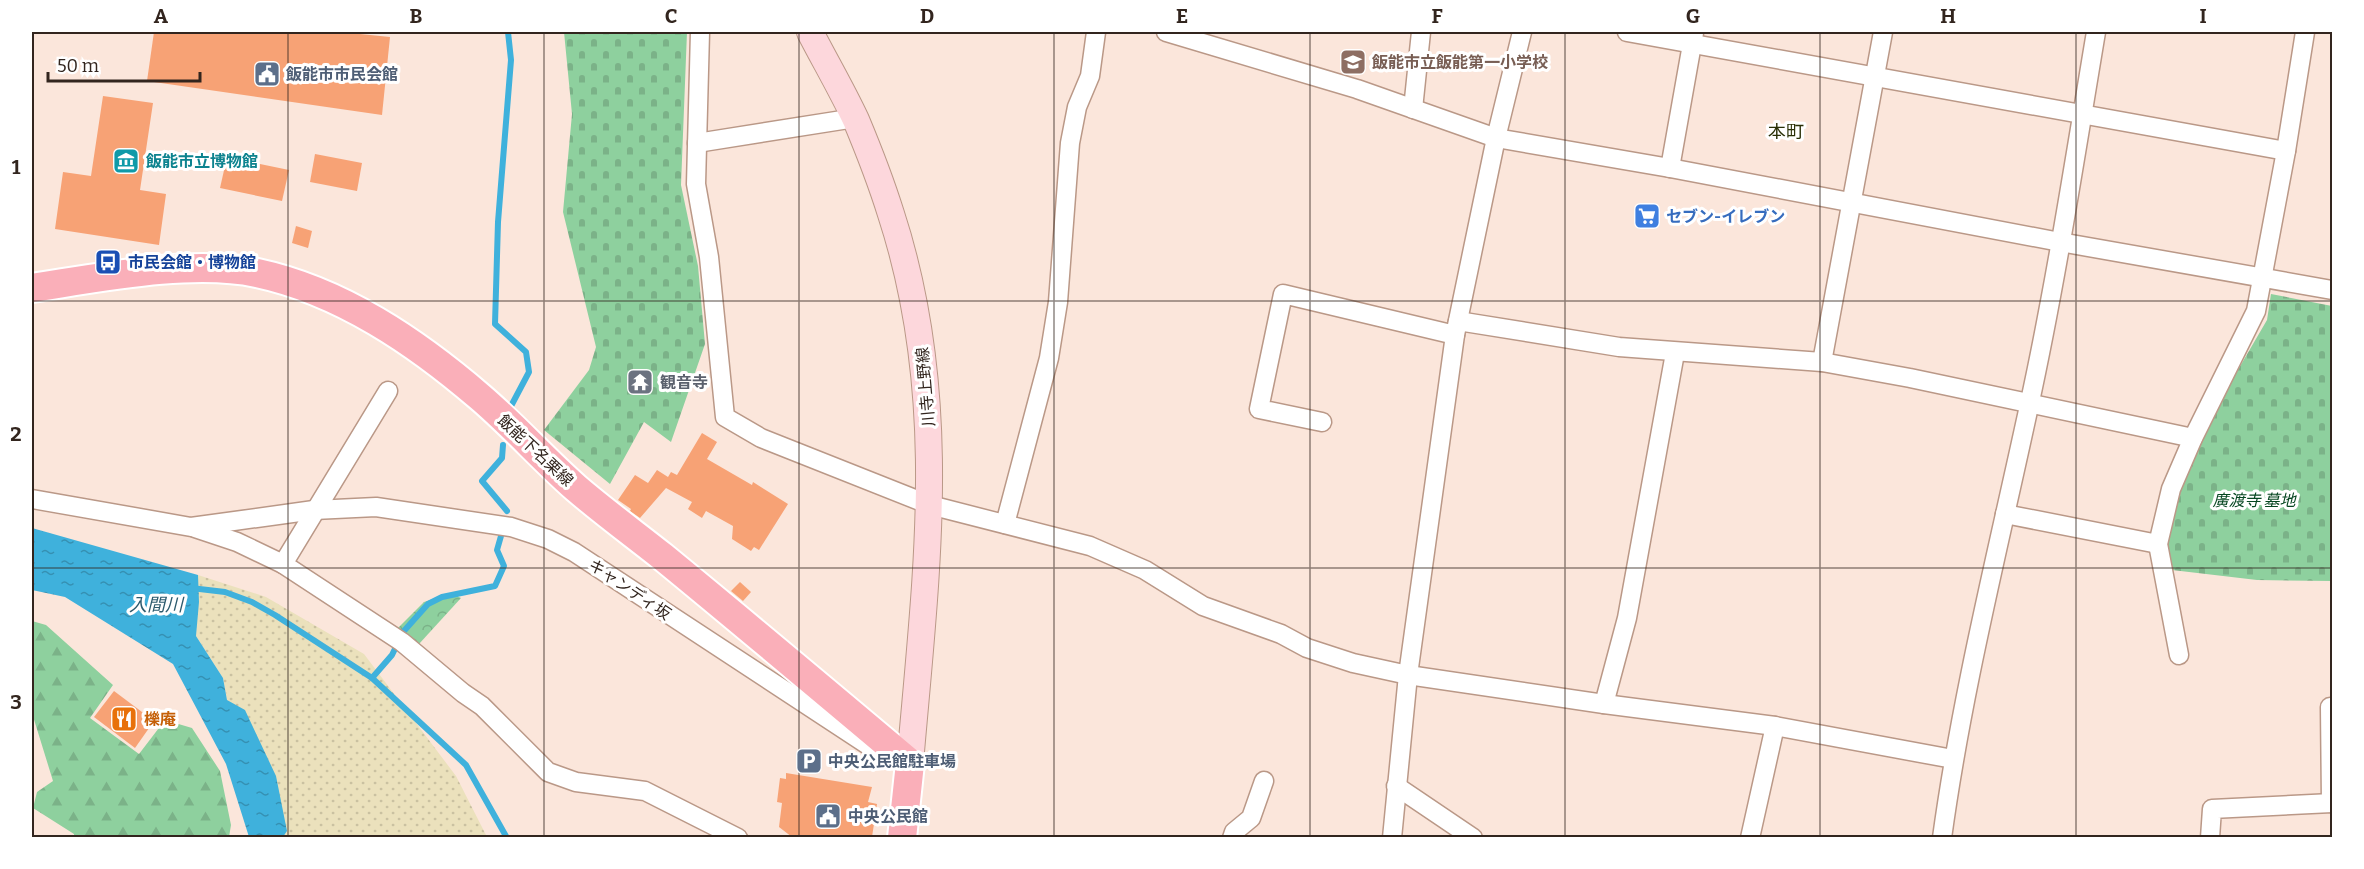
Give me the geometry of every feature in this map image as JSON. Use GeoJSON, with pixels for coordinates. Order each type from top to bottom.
{"type":"FeatureCollection","features":[{"type":"Feature","properties":{"kind":"main road","name":"飯能下名栗線"},"geometry":{"type":"LineString","coordinates":[[32,288],[96,278],[179,270],[222,269],[257,273],[346,304],[401,336],[480,398],[576,488],[663,557],[910,768]]}},
{"type":"Feature","properties":{"kind":"main road"},"geometry":{"type":"LineString","coordinates":[[902,837],[910,768]]}},
{"type":"Feature","properties":{"kind":"street"},"geometry":{"type":"LineString","coordinates":[[700,32],[696,184],[709,257],[725,417],[761,438],[930,506],[1111,553],[1151,573],[1203,606],[1281,634],[1307,648],[1353,663],[1408,675],[1775,726],[1953,759]]}},
{"type":"Feature","properties":{"kind":"street","name":"川寺上野線"},"geometry":{"type":"LineString","coordinates":[[810,32],[855,118],[891,215],[913,296],[922,350],[931,458],[930,506],[910,768]]}},
{"type":"Feature","properties":{"kind":"street"},"geometry":{"type":"LineString","coordinates":[[1005,524],[1049,358],[1058,302],[1070,143],[1077,107],[1090,76],[1096,32]]}},
{"type":"Feature","properties":{"kind":"street"},"geometry":{"type":"LineString","coordinates":[[1166,32],[1318,76],[1496,138],[2332,290]]}},
{"type":"Feature","properties":{"kind":"street"},"geometry":{"type":"LineString","coordinates":[[1413,109],[1421,32]]}},
{"type":"Feature","properties":{"kind":"street"},"geometry":{"type":"LineString","coordinates":[[1392,837],[1408,675],[1456,328],[1496,138],[1522,32]]}},
{"type":"Feature","properties":{"kind":"street"},"geometry":{"type":"LineString","coordinates":[[1627,32],[1693,37],[1875,76],[2286,151]]}},
{"type":"Feature","properties":{"kind":"street"},"geometry":{"type":"LineString","coordinates":[[1822,362],[1883,32]]}},
{"type":"Feature","properties":{"kind":"street"},"geometry":{"type":"LineString","coordinates":[[1942,837],[1953,759],[2030,404],[2096,32]]}},
{"type":"Feature","properties":{"kind":"street"},"geometry":{"type":"LineString","coordinates":[[2179,655],[2158,544],[2171,489],[2193,438],[2256,311],[2286,151],[2305,32]]}},
{"type":"Feature","properties":{"kind":"street"},"geometry":{"type":"LineString","coordinates":[[1670,168],[1693,37]]}},
{"type":"Feature","properties":{"kind":"street"},"geometry":{"type":"LineString","coordinates":[[697,143],[855,118]]}},
{"type":"Feature","properties":{"kind":"street"},"geometry":{"type":"LineString","coordinates":[[1322,422],[1259,408],[1283,294],[1456,328],[1619,347],[1822,362],[2193,438]]}},
{"type":"Feature","properties":{"kind":"street"},"geometry":{"type":"LineString","coordinates":[[1604,704],[1627,618],[1675,352]]}},
{"type":"Feature","properties":{"kind":"street"},"geometry":{"type":"LineString","coordinates":[[283,564],[388,391]]}},
{"type":"Feature","properties":{"kind":"street"},"geometry":{"type":"LineString","coordinates":[[32,499],[190,526],[237,542],[283,564],[397,639],[482,706],[548,772],[576,782],[645,792],[738,837]]}},
{"type":"Feature","properties":{"kind":"street","name":"キャンディ坂"},"geometry":{"type":"LineString","coordinates":[[190,526],[314,510],[376,507],[511,527],[548,539],[574,552],[910,768]]}},
{"type":"Feature","properties":{"kind":"street"},"geometry":{"type":"LineString","coordinates":[[2005,514],[2158,544]]}},
{"type":"Feature","properties":{"kind":"street"},"geometry":{"type":"LineString","coordinates":[[2210,837],[2212,809],[2332,803],[2330,707]]}},
{"type":"Feature","properties":{"kind":"street"},"geometry":{"type":"LineString","coordinates":[[1750,837],[1775,726]]}},
{"type":"Feature","properties":{"kind":"street"},"geometry":{"type":"LineString","coordinates":[[1232,837],[1234,832],[1251,818],[1264,781]]}},
{"type":"Feature","properties":{"kind":"street"},"geometry":{"type":"LineString","coordinates":[[1396,786],[1473,837]]}},
{"type":"Feature","properties":{"kind":"green space"},"geometry":{"type":"Polygon","coordinates":[[[564,32],[687,32],[681,185],[698,266],[705,344],[671,442],[644,422],[610,484],[544,430],[589,370],[596,347],[563,212],[572,114],[564,32]]]}},
{"type":"Feature","properties":{"kind":"green space","name":"廣渡寺 墓地"},"geometry":{"type":"Polygon","coordinates":[[[2271,294],[2332,306],[2332,581],[2257,580],[2172,570],[2164,537],[2176,487],[2225,392],[2267,320],[2271,294]]]}},
{"type":"Feature","properties":{"kind":"green space"},"geometry":{"type":"Polygon","coordinates":[[[451,593],[461,598],[419,644],[397,629],[424,602],[451,593]]]}},
{"type":"Feature","properties":{"kind":"green space"},"geometry":{"type":"Polygon","coordinates":[[[32,621],[46,625],[113,685],[90,718],[139,754],[165,720],[192,728],[220,771],[231,825],[229,837],[74,837],[74,834],[33,808],[37,792],[53,781],[32,713],[32,621]]]}},
{"type":"Feature","properties":{"kind":"sand"},"geometry":{"type":"Polygon","coordinates":[[[198,575],[266,597],[364,654],[456,776],[487,837],[283,837],[287,831],[227,700],[223,678],[196,636],[198,575]]]}},
{"type":"Feature","properties":{"kind":"water","name":"入間川"},"geometry":{"type":"Polygon","coordinates":[[[32,528],[198,575],[199,602],[196,636],[223,678],[227,700],[245,710],[276,776],[287,831],[283,837],[249,837],[226,764],[173,664],[65,597],[32,590],[32,528]]]}},
{"type":"Feature","properties":{"kind":"building","name":"飯能市市民会館"},"geometry":{"type":"Polygon","coordinates":[[[154,32],[340,32],[390,37],[382,115],[147,81],[154,32]]]}},
{"type":"Feature","properties":{"kind":"building","name":"飯能市立博物館"},"geometry":{"type":"Polygon","coordinates":[[[103,96],[153,103],[140,190],[166,194],[159,245],[55,229],[63,172],[91,176],[103,96]]]}},
{"type":"Feature","properties":{"kind":"building"},"geometry":{"type":"Polygon","coordinates":[[[315,154],[362,163],[357,191],[310,182],[315,154]]]}},
{"type":"Feature","properties":{"kind":"building"},"geometry":{"type":"Polygon","coordinates":[[[227,157],[289,170],[282,201],[220,188],[227,157]]]}},
{"type":"Feature","properties":{"kind":"building"},"geometry":{"type":"Polygon","coordinates":[[[296,226],[312,231],[308,248],[292,243],[296,226]]]}},
{"type":"Feature","properties":{"kind":"building"},"geometry":{"type":"Polygon","coordinates":[[[702,433],[717,442],[707,459],[752,485],[753,482],[788,504],[759,550],[754,547],[751,551],[732,539],[733,526],[706,511],[702,518],[688,509],[692,502],[666,488],[640,518],[618,500],[635,475],[648,483],[657,470],[668,477],[671,472],[677,475],[702,433]]]}},
{"type":"Feature","properties":{"kind":"building"},"geometry":{"type":"Polygon","coordinates":[[[740,582],[751,592],[743,601],[731,591],[740,582]]]}},
{"type":"Feature","properties":{"kind":"building","name":"櫟庵"},"geometry":{"type":"Polygon","coordinates":[[[114,691],[154,721],[135,748],[94,717],[114,691]]]}},
{"type":"Feature","properties":{"kind":"building","name":"中央公民館"},"geometry":{"type":"Polygon","coordinates":[[[786,773],[872,787],[868,802],[877,804],[872,837],[792,837],[779,827],[782,803],[777,802],[780,778],[786,779],[786,773]]]}},
{"type":"Feature","properties":{"kind":"waterway"},"geometry":{"type":"LineString","coordinates":[[508,32],[511,60],[498,222],[495,324],[526,352],[529,372],[510,408]]}},
{"type":"Feature","properties":{"kind":"waterway"},"geometry":{"type":"LineString","coordinates":[[503,445],[502,458],[482,481],[507,511]]}},
{"type":"Feature","properties":{"kind":"waterway"},"geometry":{"type":"LineString","coordinates":[[372,678],[392,655],[403,632],[428,604],[442,597],[495,586],[504,566],[497,550],[501,536]]}},
{"type":"Feature","properties":{"kind":"waterway","name":"入間川"},"geometry":{"type":"LineString","coordinates":[[191,588],[225,592],[252,602],[372,678],[466,765],[507,838]]}},
{"type":"Feature","properties":{"kind":"place","name":"飯能市立飯能第一小学校"},"geometry":{"type":"Point","coordinates":[1353,62]}},
{"type":"Feature","properties":{"kind":"place","name":"飯能市市民会館"},"geometry":{"type":"Point","coordinates":[267,74]}},
{"type":"Feature","properties":{"kind":"place","name":"飯能市立博物館"},"geometry":{"type":"Point","coordinates":[126,161]}},
{"type":"Feature","properties":{"kind":"place","name":"セブン-イレブン"},"geometry":{"type":"Point","coordinates":[1647,216]}},
{"type":"Feature","properties":{"kind":"place","name":"市民会館・博物館"},"geometry":{"type":"Point","coordinates":[108,262]}},
{"type":"Feature","properties":{"kind":"place","name":"観音寺"},"geometry":{"type":"Point","coordinates":[640,382]}},
{"type":"Feature","properties":{"kind":"place","name":"櫟庵"},"geometry":{"type":"Point","coordinates":[124,719]}},
{"type":"Feature","properties":{"kind":"place","name":"中央公民館駐車場"},"geometry":{"type":"Point","coordinates":[809,761]}},
{"type":"Feature","properties":{"kind":"place","name":"中央公民館"},"geometry":{"type":"Point","coordinates":[828,816]}},
{"type":"Feature","properties":{"kind":"district","name":"本町"},"geometry":{"type":"Point","coordinates":[1786,132]}}]}
